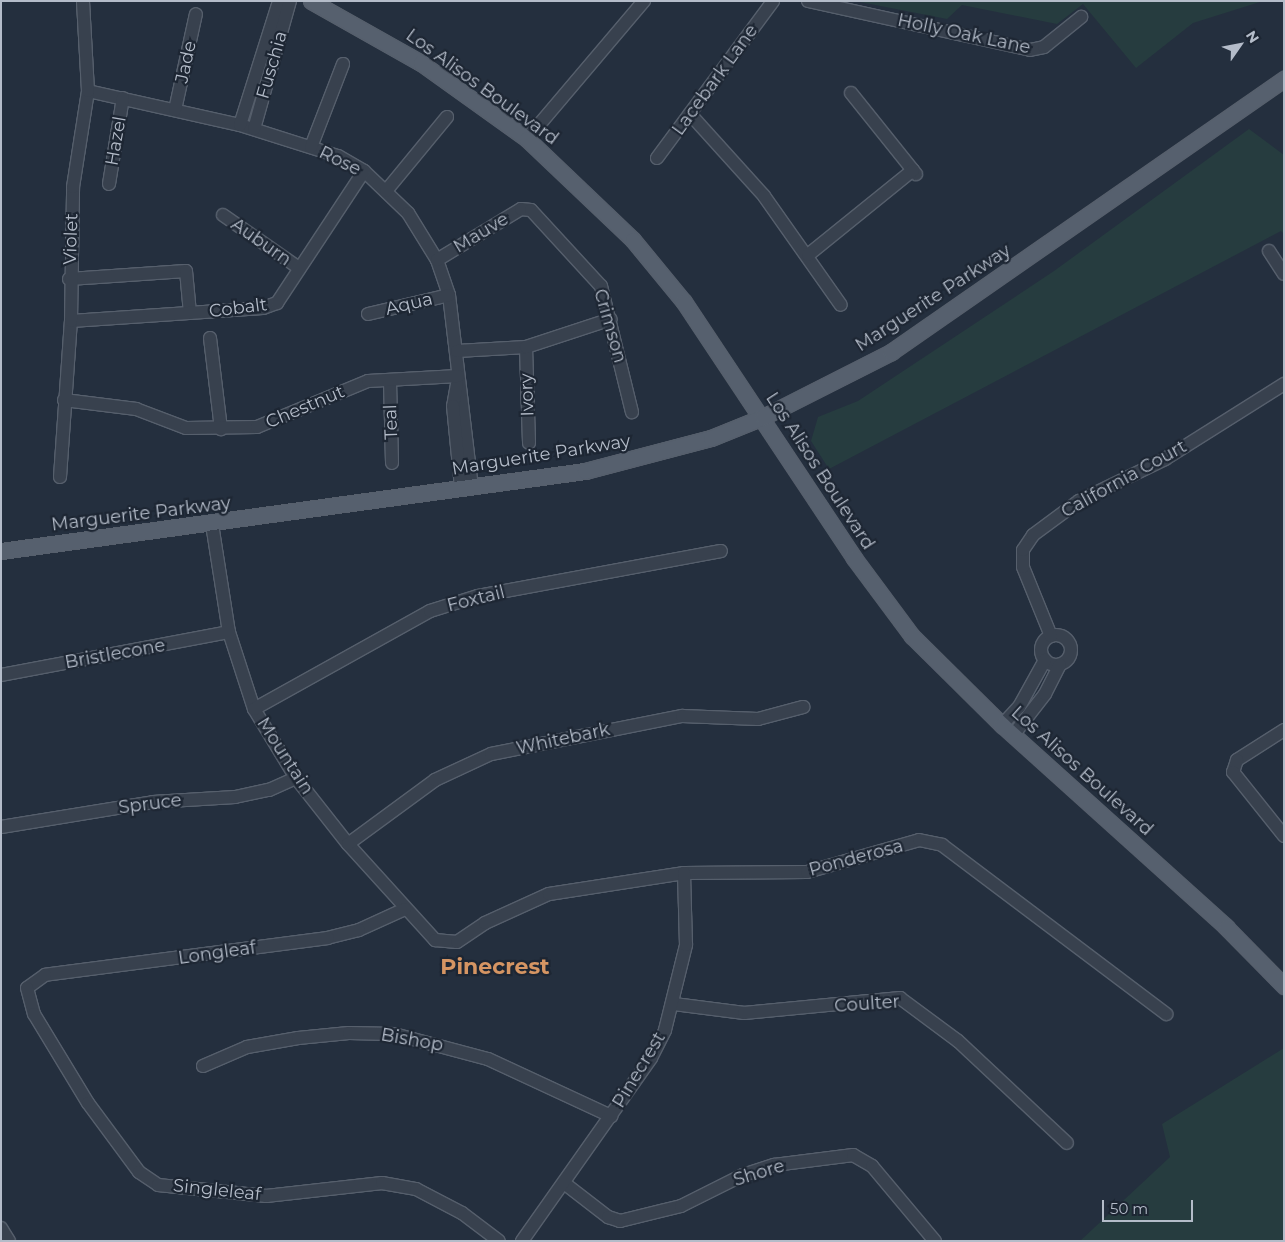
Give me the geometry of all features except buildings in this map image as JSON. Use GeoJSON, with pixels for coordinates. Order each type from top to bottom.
{"type":"FeatureCollection","features":[{"type":"Feature","properties":{"kind":"main road","name":"Los Alisos Boulevard"},"geometry":{"type":"LineString","coordinates":[[311,1],[421,63],[527,139],[633,240],[684,302],[763,417],[854,558],[912,636],[1008,730],[1226,926],[1284,986]]}},
{"type":"Feature","properties":{"kind":"main road","name":"Marguerite Parkway"},"geometry":{"type":"LineString","coordinates":[[1,551],[212,524],[585,471],[656,455],[763,417],[891,352],[948,316],[1284,79]]}},
{"type":"Feature","properties":{"kind":"street","name":"Violet"},"geometry":{"type":"LineString","coordinates":[[60,477],[71,321],[69,279],[73,187],[88,91],[84,1]]}},
{"type":"Feature","properties":{"kind":"street","name":"Fuschia"},"geometry":{"type":"LineString","coordinates":[[240,125],[279,1]]}},
{"type":"Feature","properties":{"kind":"street","name":"Fuschia"},"geometry":{"type":"LineString","coordinates":[[254,129],[290,1]]}},
{"type":"Feature","properties":{"kind":"street"},"geometry":{"type":"LineString","coordinates":[[527,139],[644,1]]}},
{"type":"Feature","properties":{"kind":"street","name":"Lacebark Lane"},"geometry":{"type":"LineString","coordinates":[[657,158],[773,1]]}},
{"type":"Feature","properties":{"kind":"street","name":"Holly Oak Lane"},"geometry":{"type":"LineString","coordinates":[[808,1],[1030,50],[1044,47],[1081,17]]}},
{"type":"Feature","properties":{"kind":"street","name":"Jade"},"geometry":{"type":"LineString","coordinates":[[176,110],[196,14]]}},
{"type":"Feature","properties":{"kind":"street"},"geometry":{"type":"LineString","coordinates":[[311,147],[343,64]]}},
{"type":"Feature","properties":{"kind":"street","name":"Rose"},"geometry":{"type":"LineString","coordinates":[[88,91],[240,125],[311,147],[364,171],[408,213],[437,260],[449,295],[457,350],[458,376],[453,406],[467,487]]}},
{"type":"Feature","properties":{"kind":"street"},"geometry":{"type":"LineString","coordinates":[[808,255],[914,172],[851,93]]}},
{"type":"Feature","properties":{"kind":"street","name":"Hazel"},"geometry":{"type":"LineString","coordinates":[[108,184],[124,98]]}},
{"type":"Feature","properties":{"kind":"street"},"geometry":{"type":"LineString","coordinates":[[690,114],[764,196],[808,255],[841,306]]}},
{"type":"Feature","properties":{"kind":"street"},"geometry":{"type":"LineString","coordinates":[[386,191],[447,117]]}},
{"type":"Feature","properties":{"kind":"street","name":"Cobalt"},"geometry":{"type":"LineString","coordinates":[[71,321],[263,308],[276,303],[364,171]]}},
{"type":"Feature","properties":{"kind":"street","name":"Mauve"},"geometry":{"type":"LineString","coordinates":[[437,260],[526,208]]}},
{"type":"Feature","properties":{"kind":"street","name":"Crimson"},"geometry":{"type":"LineString","coordinates":[[526,208],[531,210],[601,286],[611,320],[632,412]]}},
{"type":"Feature","properties":{"kind":"street","name":"Auburn"},"geometry":{"type":"LineString","coordinates":[[223,215],[299,268]]}},
{"type":"Feature","properties":{"kind":"street"},"geometry":{"type":"LineString","coordinates":[[1269,251],[1284,274]]}},
{"type":"Feature","properties":{"kind":"street"},"geometry":{"type":"LineString","coordinates":[[69,279],[186,271],[190,313]]}},
{"type":"Feature","properties":{"kind":"street","name":"Aqua"},"geometry":{"type":"LineString","coordinates":[[368,314],[449,295]]}},
{"type":"Feature","properties":{"kind":"street"},"geometry":{"type":"LineString","coordinates":[[457,350],[526,347],[611,320]]}},
{"type":"Feature","properties":{"kind":"street"},"geometry":{"type":"LineString","coordinates":[[210,338],[221,429]]}},
{"type":"Feature","properties":{"kind":"street","name":"Ivory"},"geometry":{"type":"LineString","coordinates":[[526,347],[529,443]]}},
{"type":"Feature","properties":{"kind":"street","name":"Chestnut"},"geometry":{"type":"LineString","coordinates":[[64,400],[136,409],[186,428],[257,427],[368,381],[458,376]]}},
{"type":"Feature","properties":{"kind":"street","name":"Teal"},"geometry":{"type":"LineString","coordinates":[[390,381],[392,463]]}},
{"type":"Feature","properties":{"kind":"street","name":"California Court"},"geometry":{"type":"LineString","coordinates":[[1051,636],[1022,567],[1023,550],[1032,535],[1079,501],[1165,458],[1284,384]]}},
{"type":"Feature","properties":{"kind":"street","name":"Mountain"},"geometry":{"type":"LineString","coordinates":[[212,524],[228,632],[254,708],[296,778],[348,844],[424,931],[443,944]]}},
{"type":"Feature","properties":{"kind":"street","name":"Foxtail"},"geometry":{"type":"LineString","coordinates":[[254,708],[430,611],[478,596],[721,551]]}},
{"type":"Feature","properties":{"kind":"street","name":"Bristlecone"},"geometry":{"type":"LineString","coordinates":[[1,674],[228,632]]}},
{"type":"Feature","properties":{"kind":"street"},"geometry":{"type":"LineString","coordinates":[[1061,635],[1071,647],[1070,657],[1060,665],[1045,694],[1008,730],[1045,660],[1041,648],[1051,636],[1061,635]]}},
{"type":"Feature","properties":{"kind":"street"},"geometry":{"type":"LineString","coordinates":[[1045,660],[1060,665]]}},
{"type":"Feature","properties":{"kind":"street","name":"Whitebark"},"geometry":{"type":"LineString","coordinates":[[348,844],[435,780],[491,754],[682,716],[758,719],[803,707]]}},
{"type":"Feature","properties":{"kind":"street"},"geometry":{"type":"LineString","coordinates":[[1284,730],[1237,760],[1233,772],[1284,836]]}},
{"type":"Feature","properties":{"kind":"street","name":"Spruce"},"geometry":{"type":"LineString","coordinates":[[1,827],[153,802],[235,797],[269,790],[296,778]]}},
{"type":"Feature","properties":{"kind":"street","name":"Ponderosa"},"geometry":{"type":"LineString","coordinates":[[443,944],[457,942],[485,923],[549,894],[684,873],[807,872],[920,840],[942,845],[1166,1014]]}},
{"type":"Feature","properties":{"kind":"street","name":"Pinecrest"},"geometry":{"type":"LineString","coordinates":[[522,1241],[651,1058],[674,1004],[686,945],[684,873]]}},
{"type":"Feature","properties":{"kind":"street","name":"Longleaf"},"geometry":{"type":"LineString","coordinates":[[27,988],[45,975],[328,938],[359,930],[405,908]]}},
{"type":"Feature","properties":{"kind":"street","name":"Singleleaf"},"geometry":{"type":"LineString","coordinates":[[27,988],[34,1014],[88,1103],[139,1172],[158,1185],[266,1196],[382,1182],[416,1189],[462,1213],[499,1241]]}},
{"type":"Feature","properties":{"kind":"street","name":"Coulter"},"geometry":{"type":"LineString","coordinates":[[674,1004],[744,1013],[900,998],[958,1041],[1067,1142]]}},
{"type":"Feature","properties":{"kind":"street","name":"Bishop"},"geometry":{"type":"LineString","coordinates":[[203,1066],[247,1047],[298,1038],[394,1034],[488,1059],[611,1116]]}},
{"type":"Feature","properties":{"kind":"street","name":"Shore"},"geometry":{"type":"LineString","coordinates":[[564,1183],[608,1217],[620,1221],[681,1206],[743,1175],[774,1166],[853,1154],[872,1166],[935,1241]]}},
{"type":"Feature","properties":{"kind":"street"},"geometry":{"type":"LineString","coordinates":[[1,1228],[10,1241]]}},
{"type":"Feature","properties":{"kind":"green space"},"geometry":{"type":"Polygon","coordinates":[[[855,1],[1263,1],[1193,23],[1136,68],[1083,4],[1057,24],[962,5],[947,19],[855,1]]]}},
{"type":"Feature","properties":{"kind":"green space"},"geometry":{"type":"Polygon","coordinates":[[[1249,129],[1284,155],[1284,234],[1281,231],[829,469],[811,441],[818,417],[858,401],[1054,271],[1249,129]]]}},
{"type":"Feature","properties":{"kind":"green space"},"geometry":{"type":"Polygon","coordinates":[[[1284,1048],[1284,1241],[1080,1241],[1170,1157],[1162,1124],[1284,1048]]]}},
{"type":"Feature","properties":{"kind":"district","name":"Pinecrest"},"geometry":{"type":"Point","coordinates":[495,967]}}]}
